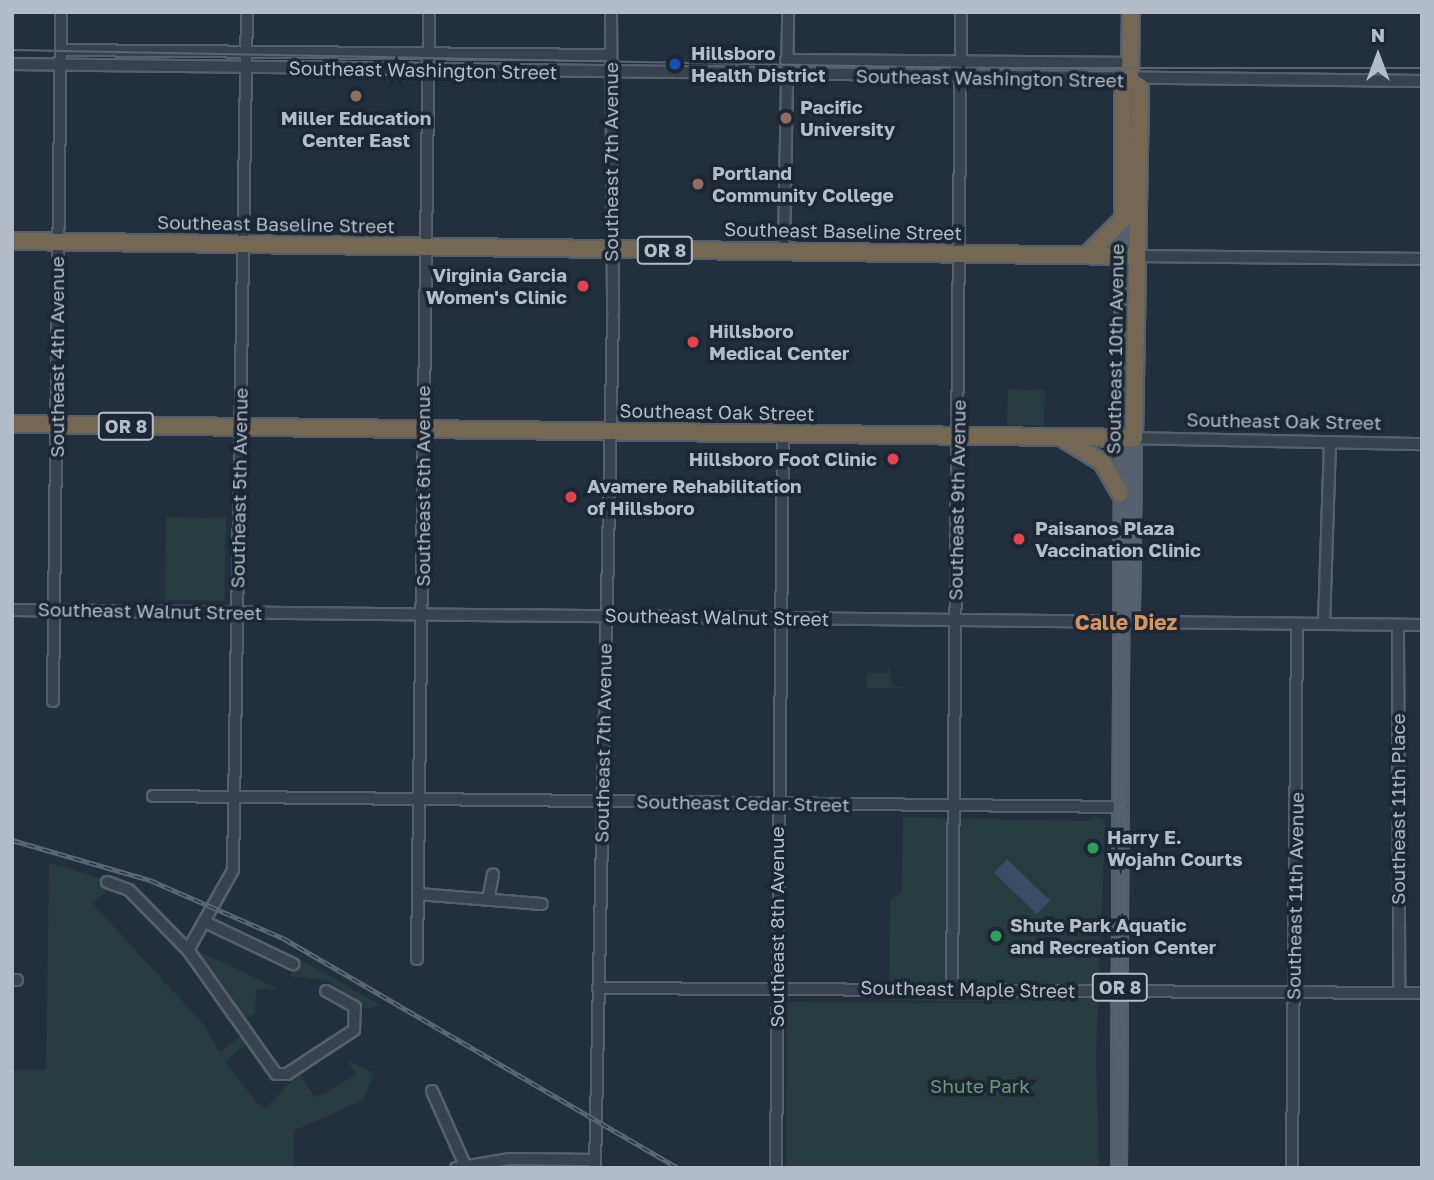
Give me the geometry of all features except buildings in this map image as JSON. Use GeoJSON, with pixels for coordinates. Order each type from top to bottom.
{"type":"FeatureCollection","features":[{"type":"Feature","properties":{"kind":"highway","name":"Southeast 10th Avenue"},"geometry":{"type":"LineString","coordinates":[[1123,219],[1123,88],[1130,71],[1131,12]]}},
{"type":"Feature","properties":{"kind":"highway","name":"Southeast 10th Avenue"},"geometry":{"type":"LineString","coordinates":[[1127,437],[1130,256],[1140,87],[1130,71]]}},
{"type":"Feature","properties":{"kind":"highway"},"geometry":{"type":"LineString","coordinates":[[1087,255],[1123,219]]}},
{"type":"Feature","properties":{"kind":"highway","name":"Southeast Baseline Street"},"geometry":{"type":"LineString","coordinates":[[12,241],[1130,256]]}},
{"type":"Feature","properties":{"kind":"highway","name":"Southeast Oak Street"},"geometry":{"type":"LineString","coordinates":[[12,424],[1127,437]]}},
{"type":"Feature","properties":{"kind":"highway","name":"OR 8"},"geometry":{"type":"LineString","coordinates":[[1062,438],[1096,456],[1120,493]]}},
{"type":"Feature","properties":{"kind":"main road","name":"Southeast 10th Avenue"},"geometry":{"type":"LineString","coordinates":[[1123,219],[1130,256]]}},
{"type":"Feature","properties":{"kind":"main road","name":"Southeast 10th Avenue"},"geometry":{"type":"LineString","coordinates":[[1119,1168],[1125,622],[1119,610],[1120,493],[1127,437]]}},
{"type":"Feature","properties":{"kind":"main road","name":"Southeast 10th Avenue"},"geometry":{"type":"LineString","coordinates":[[1125,622],[1132,611],[1127,437]]}},
{"type":"Feature","properties":{"kind":"street","name":"Southeast 4th Avenue"},"geometry":{"type":"LineString","coordinates":[[53,701],[61,12]]}},
{"type":"Feature","properties":{"kind":"street","name":"Southeast 5th Avenue"},"geometry":{"type":"LineString","coordinates":[[188,950],[232,882],[247,12]]}},
{"type":"Feature","properties":{"kind":"street","name":"Southeast 6th Avenue"},"geometry":{"type":"LineString","coordinates":[[417,959],[429,12]]}},
{"type":"Feature","properties":{"kind":"street","name":"Southeast 7th Avenue"},"geometry":{"type":"LineString","coordinates":[[595,1164],[608,432],[613,315],[609,249],[611,12]]}},
{"type":"Feature","properties":{"kind":"street"},"geometry":{"type":"LineString","coordinates":[[784,251],[788,12]]}},
{"type":"Feature","properties":{"kind":"street","name":"Southeast 9th Avenue"},"geometry":{"type":"LineString","coordinates":[[952,988],[961,12]]}},
{"type":"Feature","properties":{"kind":"street","name":"Southeast Washington Street"},"geometry":{"type":"LineString","coordinates":[[61,50],[611,55]]}},
{"type":"Feature","properties":{"kind":"street","name":"Southeast Washington Street"},"geometry":{"type":"LineString","coordinates":[[786,60],[961,63],[1422,81]]}},
{"type":"Feature","properties":{"kind":"street","name":"Southeast Washington Street"},"geometry":{"type":"LineString","coordinates":[[12,64],[961,77],[1130,71]]}},
{"type":"Feature","properties":{"kind":"street","name":"Southeast Baseline Street"},"geometry":{"type":"LineString","coordinates":[[1130,256],[1422,260]]}},
{"type":"Feature","properties":{"kind":"street","name":"Southeast 8th Avenue"},"geometry":{"type":"LineString","coordinates":[[776,1168],[783,433]]}},
{"type":"Feature","properties":{"kind":"street","name":"Southeast Oak Street"},"geometry":{"type":"LineString","coordinates":[[1127,437],[1422,444]]}},
{"type":"Feature","properties":{"kind":"street"},"geometry":{"type":"LineString","coordinates":[[1324,624],[1330,443]]}},
{"type":"Feature","properties":{"kind":"street","name":"Southeast Walnut Street"},"geometry":{"type":"LineString","coordinates":[[12,610],[1422,625]]}},
{"type":"Feature","properties":{"kind":"street","name":"Southeast 11th Avenue"},"geometry":{"type":"LineString","coordinates":[[1292,1168],[1297,624]]}},
{"type":"Feature","properties":{"kind":"street","name":"Southeast 11th Place"},"geometry":{"type":"LineString","coordinates":[[1398,625],[1399,993]]}},
{"type":"Feature","properties":{"kind":"street","name":"Southeast Cedar Street"},"geometry":{"type":"LineString","coordinates":[[153,796],[1123,807]]}},
{"type":"Feature","properties":{"kind":"street"},"geometry":{"type":"LineString","coordinates":[[489,895],[493,874]]}},
{"type":"Feature","properties":{"kind":"street"},"geometry":{"type":"LineString","coordinates":[[107,882],[129,890],[188,950],[276,1074],[287,1074],[354,1030],[355,1007],[326,991]]}},
{"type":"Feature","properties":{"kind":"street"},"geometry":{"type":"LineString","coordinates":[[418,894],[489,895],[542,904]]}},
{"type":"Feature","properties":{"kind":"street"},"geometry":{"type":"LineString","coordinates":[[205,922],[293,964]]}},
{"type":"Feature","properties":{"kind":"street","name":"Southeast Maple Street"},"geometry":{"type":"LineString","coordinates":[[598,988],[952,988],[1422,993]]}},
{"type":"Feature","properties":{"kind":"street"},"geometry":{"type":"LineString","coordinates":[[432,1091],[461,1166],[595,1164]]}},
{"type":"Feature","properties":{"kind":"green space"},"geometry":{"type":"Polygon","coordinates":[[[1008,389],[1045,390],[1044,426],[1007,425],[1008,389]]]}},
{"type":"Feature","properties":{"kind":"green space"},"geometry":{"type":"Polygon","coordinates":[[[166,517],[226,518],[225,601],[165,600],[166,517]]]}},
{"type":"Feature","properties":{"kind":"green space"},"geometry":{"type":"Polygon","coordinates":[[[889,663],[892,686],[910,688],[867,688],[867,673],[888,673],[889,663]]]}},
{"type":"Feature","properties":{"kind":"green space","name":"Shute Park"},"geometry":{"type":"Polygon","coordinates":[[[1095,816],[1105,821],[1096,1055],[1099,1168],[786,1168],[787,1002],[1044,1003],[889,1000],[890,900],[902,892],[903,817],[1087,821],[1095,816]]]}},
{"type":"Feature","properties":{"kind":"green space"},"geometry":{"type":"Polygon","coordinates":[[[49,863],[117,883],[92,903],[204,1025],[220,1052],[242,1035],[248,1043],[225,1061],[256,1102],[266,1108],[299,1073],[315,1097],[326,1093],[356,1074],[347,1060],[374,1073],[363,1100],[294,1131],[294,1168],[12,1168],[12,1070],[46,1070],[49,863]]]}},
{"type":"Feature","properties":{"kind":"green space"},"geometry":{"type":"Polygon","coordinates":[[[198,951],[279,989],[256,989],[255,1013],[246,1019],[198,951]]]}},
{"type":"Feature","properties":{"kind":"green space"},"geometry":{"type":"Polygon","coordinates":[[[297,958],[382,1006],[365,1008],[327,980],[290,976],[297,958]]]}},
{"type":"Feature","properties":{"kind":"water"},"geometry":{"type":"Polygon","coordinates":[[[1007,859],[1050,901],[1037,914],[994,873],[1007,859]]]}},
{"type":"Feature","properties":{"kind":"tram line"},"geometry":{"type":"LineString","coordinates":[[12,50],[962,68],[1422,68]]}},
{"type":"Feature","properties":{"kind":"railway"},"geometry":{"type":"LineString","coordinates":[[12,840],[150,880],[283,938],[678,1168]]}},
{"type":"Feature","properties":{"kind":"place","name":"Hillsboro Health District"},"geometry":{"type":"Point","coordinates":[675,64]}},
{"type":"Feature","properties":{"kind":"place","name":"Miller Education Center East"},"geometry":{"type":"Point","coordinates":[356,96]}},
{"type":"Feature","properties":{"kind":"place","name":"Pacific University"},"geometry":{"type":"Point","coordinates":[786,118]}},
{"type":"Feature","properties":{"kind":"place","name":"Portland Community College"},"geometry":{"type":"Point","coordinates":[698,184]}},
{"type":"Feature","properties":{"kind":"place","name":"Virginia Garcia Women's Clinic"},"geometry":{"type":"Point","coordinates":[583,286]}},
{"type":"Feature","properties":{"kind":"place","name":"Hillsboro Medical Center"},"geometry":{"type":"Point","coordinates":[693,342]}},
{"type":"Feature","properties":{"kind":"place","name":"Hillsboro Foot Clinic"},"geometry":{"type":"Point","coordinates":[893,459]}},
{"type":"Feature","properties":{"kind":"place","name":"Avamere Rehabilitation of Hillsboro"},"geometry":{"type":"Point","coordinates":[571,497]}},
{"type":"Feature","properties":{"kind":"place","name":"Paisanos Plaza Vaccination Clinic"},"geometry":{"type":"Point","coordinates":[1019,539]}},
{"type":"Feature","properties":{"kind":"place","name":"Harry E. Wojahn Courts"},"geometry":{"type":"Point","coordinates":[1093,848]}},
{"type":"Feature","properties":{"kind":"place","name":"Shute Park Aquatic and Recreation Center"},"geometry":{"type":"Point","coordinates":[996,936]}},
{"type":"Feature","properties":{"kind":"district","name":"Calle Diez"},"geometry":{"type":"Point","coordinates":[1126,622]}}]}
